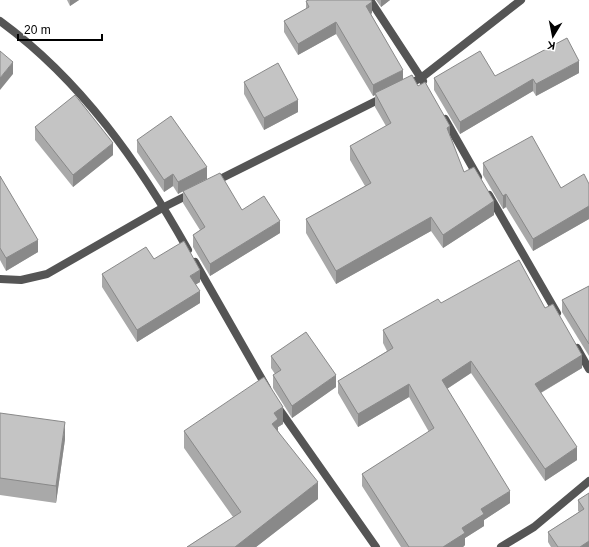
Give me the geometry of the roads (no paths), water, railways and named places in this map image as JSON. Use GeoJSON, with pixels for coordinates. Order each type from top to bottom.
{"type":"FeatureCollection","features":[{"type":"Feature","properties":{"kind":"street"},"geometry":{"type":"LineString","coordinates":[[370,0],[429,92]]}},
{"type":"Feature","properties":{"kind":"street"},"geometry":{"type":"LineString","coordinates":[[0,279],[21,280],[47,274],[164,207],[421,78],[521,0]]}},
{"type":"Feature","properties":{"kind":"street"},"geometry":{"type":"LineString","coordinates":[[0,21],[21,36],[64,76],[94,109],[164,207],[280,411],[376,547]]}},
{"type":"Feature","properties":{"kind":"street"},"geometry":{"type":"LineString","coordinates":[[441,112],[561,320]]}},
{"type":"Feature","properties":{"kind":"street"},"geometry":{"type":"LineString","coordinates":[[573,341],[589,369]]}},
{"type":"Feature","properties":{"kind":"street"},"geometry":{"type":"LineString","coordinates":[[501,547],[534,527],[589,481]]}}]}
